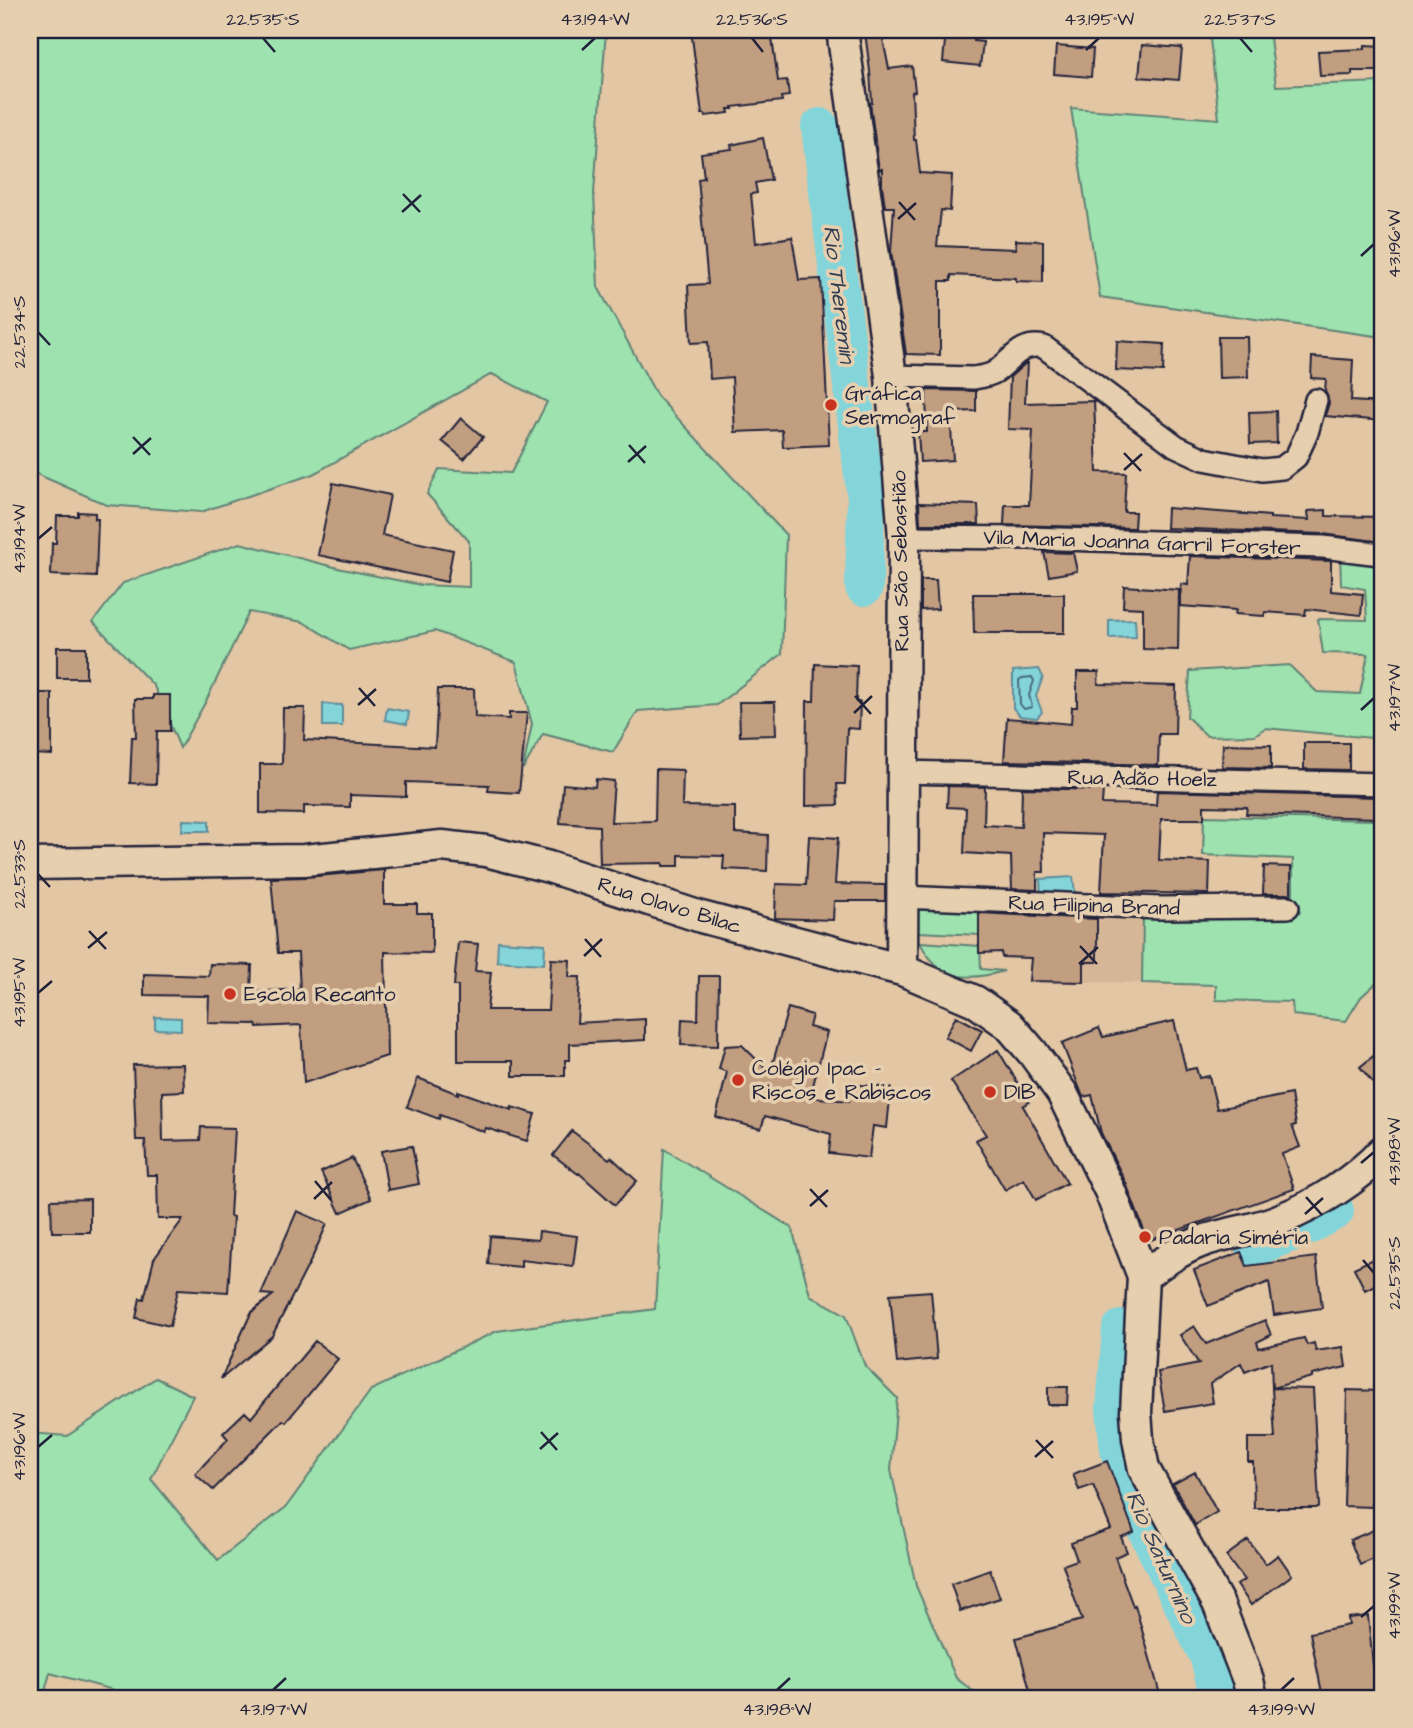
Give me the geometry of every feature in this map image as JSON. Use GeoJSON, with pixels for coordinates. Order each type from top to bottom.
{"type":"FeatureCollection","features":[{"type":"Feature","properties":{"kind":"main road","name":"Rua São Sebastião"},"geometry":{"type":"LineString","coordinates":[[842,30],[891,376],[904,537],[902,970]]}},
{"type":"Feature","properties":{"kind":"main road","name":"Rua Olavo Bilac"},"geometry":{"type":"LineString","coordinates":[[30,864],[304,860],[442,846],[486,850],[549,867],[701,917],[902,970],[975,1001],[1009,1025],[1062,1093],[1110,1191],[1143,1276],[1136,1412],[1144,1469],[1218,1603],[1248,1680],[1252,1698]]}},
{"type":"Feature","properties":{"kind":"main road"},"geometry":{"type":"LineString","coordinates":[[1143,1276],[1173,1254],[1205,1240],[1264,1225],[1297,1212],[1368,1167],[1383,1151]]}},
{"type":"Feature","properties":{"kind":"street"},"geometry":{"type":"LineString","coordinates":[[891,376],[985,376],[994,373],[1024,347],[1035,344],[1044,347],[1176,446],[1204,459],[1262,470],[1282,468],[1296,457],[1307,433],[1315,400]]}},
{"type":"Feature","properties":{"kind":"street","name":"Vila Maria Joanna Garril Forster"},"geometry":{"type":"LineString","coordinates":[[904,537],[1310,547],[1380,554]]}},
{"type":"Feature","properties":{"kind":"street","name":"Rua Adão Hoelz"},"geometry":{"type":"LineString","coordinates":[[902,772],[1383,784]]}},
{"type":"Feature","properties":{"kind":"street","name":"Rua Filipina Brand"},"geometry":{"type":"LineString","coordinates":[[901,897],[1159,908],[1288,907]]}},
{"type":"Feature","properties":{"kind":"shaded area"},"geometry":{"type":"Polygon","coordinates":[[[1143,913],[1142,983],[1084,982],[1084,962],[1097,962],[1097,914],[1143,913]]]}},
{"type":"Feature","properties":{"kind":"green space"},"geometry":{"type":"Polygon","coordinates":[[[30,30],[606,30],[594,193],[598,287],[657,396],[786,535],[782,654],[717,705],[638,711],[613,752],[543,734],[523,769],[532,724],[516,662],[435,631],[349,650],[303,622],[249,612],[180,748],[154,686],[93,622],[123,583],[240,543],[342,569],[421,585],[469,587],[469,541],[427,494],[439,469],[511,473],[547,402],[492,374],[313,474],[201,512],[107,505],[30,471],[30,30]]]}},
{"type":"Feature","properties":{"kind":"green space"},"geometry":{"type":"Polygon","coordinates":[[[1209,30],[1269,30],[1276,86],[1383,82],[1383,337],[1100,297],[1071,108],[1219,119],[1209,30]]]}},
{"type":"Feature","properties":{"kind":"green space"},"geometry":{"type":"Polygon","coordinates":[[[1340,550],[1383,561],[1383,739],[1265,728],[1255,735],[1207,736],[1187,717],[1190,671],[1289,665],[1317,692],[1360,694],[1368,654],[1323,653],[1318,619],[1367,620],[1365,589],[1341,585],[1340,550]]]}},
{"type":"Feature","properties":{"kind":"green space"},"geometry":{"type":"Polygon","coordinates":[[[1204,816],[1374,820],[1383,841],[1383,977],[1361,997],[1346,1021],[1293,1015],[1292,1002],[1216,1000],[1216,985],[1142,983],[1143,913],[1293,909],[1293,859],[1203,855],[1204,816]]]}},
{"type":"Feature","properties":{"kind":"green space"},"geometry":{"type":"Polygon","coordinates":[[[917,900],[997,903],[997,913],[980,913],[980,935],[918,932],[917,900]]]}},
{"type":"Feature","properties":{"kind":"green space"},"geometry":{"type":"Polygon","coordinates":[[[920,942],[980,946],[981,969],[1004,971],[966,977],[955,975],[936,964],[920,942]]]}},
{"type":"Feature","properties":{"kind":"green space"},"geometry":{"type":"Polygon","coordinates":[[[664,1149],[792,1228],[810,1295],[846,1315],[865,1366],[897,1398],[891,1470],[916,1586],[956,1678],[982,1698],[137,1698],[50,1673],[43,1698],[30,1698],[30,1433],[67,1436],[156,1378],[193,1396],[151,1479],[218,1560],[286,1507],[371,1390],[497,1331],[655,1309],[664,1149]]]}},
{"type":"Feature","properties":{"kind":"water"},"geometry":{"type":"Polygon","coordinates":[[[1135,619],[1136,637],[1109,638],[1109,620],[1135,619]]]}},
{"type":"Feature","properties":{"kind":"water"},"geometry":{"type":"Polygon","coordinates":[[[1039,669],[1043,677],[1036,696],[1042,712],[1037,718],[1020,716],[1013,708],[1013,671],[1039,669]]]}},
{"type":"Feature","properties":{"kind":"water"},"geometry":{"type":"Polygon","coordinates":[[[323,704],[342,705],[342,726],[323,726],[323,704]]]}},
{"type":"Feature","properties":{"kind":"water"},"geometry":{"type":"Polygon","coordinates":[[[387,708],[409,712],[407,724],[385,720],[387,708]]]}},
{"type":"Feature","properties":{"kind":"water"},"geometry":{"type":"Polygon","coordinates":[[[183,820],[209,821],[209,831],[182,831],[183,820]]]}},
{"type":"Feature","properties":{"kind":"water"},"geometry":{"type":"Polygon","coordinates":[[[1073,877],[1075,893],[1041,896],[1040,879],[1073,877]]]}},
{"type":"Feature","properties":{"kind":"water"},"geometry":{"type":"Polygon","coordinates":[[[498,941],[545,944],[544,964],[497,961],[498,941]]]}},
{"type":"Feature","properties":{"kind":"water"},"geometry":{"type":"Polygon","coordinates":[[[155,1017],[181,1018],[181,1030],[155,1029],[155,1017]]]}},
{"type":"Feature","properties":{"kind":"building"},"geometry":{"type":"Polygon","coordinates":[[[691,30],[717,30],[717,33],[771,31],[778,81],[787,80],[789,96],[781,97],[782,101],[732,107],[733,109],[728,109],[729,113],[706,116],[702,114],[691,30]]]}},
{"type":"Feature","properties":{"kind":"building"},"geometry":{"type":"Polygon","coordinates":[[[881,30],[889,69],[912,66],[915,91],[912,92],[914,140],[920,173],[952,175],[950,211],[941,210],[937,246],[1016,249],[1016,240],[1043,241],[1043,282],[951,275],[951,281],[940,281],[940,355],[906,354],[891,251],[894,207],[885,207],[882,169],[879,170],[870,103],[870,71],[865,32],[881,30]]]}},
{"type":"Feature","properties":{"kind":"building"},"geometry":{"type":"Polygon","coordinates":[[[946,30],[975,30],[974,41],[983,42],[980,66],[943,62],[946,30]]]}},
{"type":"Feature","properties":{"kind":"building"},"geometry":{"type":"Polygon","coordinates":[[[1142,45],[1182,48],[1179,80],[1139,77],[1142,45]]]}},
{"type":"Feature","properties":{"kind":"building"},"geometry":{"type":"Polygon","coordinates":[[[1365,45],[1383,46],[1383,71],[1352,71],[1352,75],[1320,76],[1318,51],[1365,49],[1365,45]]]}},
{"type":"Feature","properties":{"kind":"building"},"geometry":{"type":"Polygon","coordinates":[[[1056,46],[1093,49],[1091,77],[1054,74],[1056,46]]]}},
{"type":"Feature","properties":{"kind":"building"},"geometry":{"type":"Polygon","coordinates":[[[763,138],[771,180],[755,183],[757,193],[751,194],[756,243],[792,237],[799,280],[821,279],[829,445],[783,447],[782,430],[735,432],[732,377],[710,379],[708,342],[691,343],[688,285],[708,284],[698,179],[704,178],[701,153],[732,149],[731,145],[763,138]]]}},
{"type":"Feature","properties":{"kind":"building"},"geometry":{"type":"Polygon","coordinates":[[[1218,337],[1247,337],[1248,377],[1219,378],[1218,337]]]}},
{"type":"Feature","properties":{"kind":"building"},"geometry":{"type":"Polygon","coordinates":[[[1117,341],[1164,344],[1163,372],[1116,370],[1117,341]]]}},
{"type":"Feature","properties":{"kind":"building"},"geometry":{"type":"Polygon","coordinates":[[[1312,357],[1353,360],[1351,401],[1383,403],[1383,421],[1325,416],[1329,403],[1325,391],[1326,379],[1311,378],[1312,357]]]}},
{"type":"Feature","properties":{"kind":"building"},"geometry":{"type":"Polygon","coordinates":[[[1027,362],[1025,403],[1094,401],[1097,472],[1126,473],[1124,512],[1135,512],[1134,528],[1004,525],[1005,505],[1029,505],[1033,430],[1008,429],[1010,377],[1027,362]]]}},
{"type":"Feature","properties":{"kind":"building"},"geometry":{"type":"Polygon","coordinates":[[[926,390],[976,391],[976,411],[950,412],[953,460],[920,462],[918,432],[927,432],[926,390]]]}},
{"type":"Feature","properties":{"kind":"building"},"geometry":{"type":"Polygon","coordinates":[[[1276,411],[1277,443],[1250,444],[1249,412],[1276,411]]]}},
{"type":"Feature","properties":{"kind":"building"},"geometry":{"type":"Polygon","coordinates":[[[461,418],[483,437],[464,459],[442,441],[461,418]]]}},
{"type":"Feature","properties":{"kind":"building"},"geometry":{"type":"Polygon","coordinates":[[[333,483],[390,495],[382,535],[453,550],[447,582],[318,555],[333,483]]]}},
{"type":"Feature","properties":{"kind":"building"},"geometry":{"type":"Polygon","coordinates":[[[919,503],[978,505],[979,524],[920,524],[919,503]]]}},
{"type":"Feature","properties":{"kind":"building"},"geometry":{"type":"Polygon","coordinates":[[[1167,508],[1309,520],[1308,511],[1326,510],[1326,516],[1383,517],[1383,542],[1323,534],[1166,528],[1167,508]]]}},
{"type":"Feature","properties":{"kind":"building"},"geometry":{"type":"Polygon","coordinates":[[[78,512],[95,513],[95,519],[98,519],[96,577],[51,575],[52,543],[56,543],[57,516],[78,516],[78,512]]]}},
{"type":"Feature","properties":{"kind":"building"},"geometry":{"type":"Polygon","coordinates":[[[1044,552],[1073,553],[1077,571],[1049,576],[1044,552]]]}},
{"type":"Feature","properties":{"kind":"building"},"geometry":{"type":"Polygon","coordinates":[[[1190,556],[1331,561],[1331,591],[1363,594],[1361,615],[1306,609],[1305,615],[1265,612],[1264,616],[1235,614],[1236,610],[1180,606],[1181,584],[1188,585],[1190,556]]]}},
{"type":"Feature","properties":{"kind":"building"},"geometry":{"type":"Polygon","coordinates":[[[921,580],[936,580],[938,609],[921,610],[921,580]]]}},
{"type":"Feature","properties":{"kind":"building"},"geometry":{"type":"Polygon","coordinates":[[[1124,586],[1179,590],[1178,650],[1143,649],[1143,608],[1123,607],[1124,586]]]}},
{"type":"Feature","properties":{"kind":"building"},"geometry":{"type":"Polygon","coordinates":[[[973,594],[1064,594],[1064,633],[974,633],[973,594]]]}},
{"type":"Feature","properties":{"kind":"building"},"geometry":{"type":"Polygon","coordinates":[[[57,647],[86,647],[86,678],[57,678],[57,647]]]}},
{"type":"Feature","properties":{"kind":"building"},"geometry":{"type":"Polygon","coordinates":[[[815,664],[857,666],[856,702],[860,702],[859,729],[847,728],[845,784],[837,784],[838,805],[806,806],[807,701],[814,701],[815,664]]]}},
{"type":"Feature","properties":{"kind":"building"},"geometry":{"type":"Polygon","coordinates":[[[1077,672],[1099,672],[1098,684],[1176,686],[1175,734],[1159,734],[1158,765],[1004,761],[1007,718],[1071,724],[1072,707],[1077,707],[1077,672]]]}},
{"type":"Feature","properties":{"kind":"building"},"geometry":{"type":"Polygon","coordinates":[[[438,689],[474,689],[475,717],[509,719],[509,713],[527,713],[519,793],[488,791],[489,785],[406,782],[406,797],[350,795],[350,807],[304,806],[304,814],[260,813],[260,764],[282,764],[283,708],[305,708],[304,740],[435,747],[438,689]]]}},
{"type":"Feature","properties":{"kind":"building"},"geometry":{"type":"Polygon","coordinates":[[[30,693],[52,693],[52,755],[30,754],[30,693]]]}},
{"type":"Feature","properties":{"kind":"building"},"geometry":{"type":"Polygon","coordinates":[[[153,695],[170,695],[170,731],[157,731],[156,784],[130,783],[132,737],[136,737],[135,699],[153,699],[153,695]]]}},
{"type":"Feature","properties":{"kind":"building"},"geometry":{"type":"Polygon","coordinates":[[[739,702],[775,702],[776,735],[740,736],[739,702]]]}},
{"type":"Feature","properties":{"kind":"building"},"geometry":{"type":"Polygon","coordinates":[[[1304,743],[1349,743],[1349,770],[1304,769],[1304,743]]]}},
{"type":"Feature","properties":{"kind":"building"},"geometry":{"type":"Polygon","coordinates":[[[1223,744],[1271,745],[1271,768],[1222,767],[1223,744]]]}},
{"type":"Feature","properties":{"kind":"building"},"geometry":{"type":"Polygon","coordinates":[[[656,769],[683,770],[682,806],[735,807],[735,833],[768,835],[767,871],[723,869],[724,856],[679,855],[679,866],[663,866],[663,863],[600,864],[599,826],[560,823],[563,784],[595,787],[596,779],[614,781],[611,822],[655,821],[656,769]]]}},
{"type":"Feature","properties":{"kind":"building"},"geometry":{"type":"Polygon","coordinates":[[[948,786],[985,787],[984,825],[1021,827],[1022,788],[1103,790],[1102,804],[1156,805],[1157,791],[1377,797],[1377,818],[1246,814],[1247,807],[1204,806],[1204,819],[1161,819],[1159,860],[1210,862],[1209,894],[1101,892],[1104,835],[1043,833],[1044,872],[1037,872],[1037,890],[1012,889],[1011,856],[964,853],[966,808],[947,807],[948,786]]]}},
{"type":"Feature","properties":{"kind":"building"},"geometry":{"type":"Polygon","coordinates":[[[809,836],[838,838],[835,884],[885,885],[885,901],[834,901],[833,920],[775,918],[776,884],[806,885],[809,836]]]}},
{"type":"Feature","properties":{"kind":"building"},"geometry":{"type":"Polygon","coordinates":[[[1264,866],[1291,867],[1291,894],[1263,894],[1264,866]]]}},
{"type":"Feature","properties":{"kind":"building"},"geometry":{"type":"Polygon","coordinates":[[[384,870],[384,904],[417,904],[417,913],[432,913],[432,953],[385,952],[387,1056],[304,1083],[301,1025],[257,1027],[256,1024],[208,1023],[209,996],[144,995],[144,974],[209,976],[210,964],[252,965],[251,992],[300,989],[298,953],[278,953],[271,878],[384,870]]]}},
{"type":"Feature","properties":{"kind":"building"},"geometry":{"type":"Polygon","coordinates":[[[979,913],[1097,919],[1097,962],[1084,962],[1084,982],[1029,981],[1031,958],[1002,957],[1001,952],[979,953],[979,913]]]}},
{"type":"Feature","properties":{"kind":"building"},"geometry":{"type":"Polygon","coordinates":[[[458,942],[478,944],[475,971],[491,972],[487,1010],[548,1010],[551,959],[570,960],[569,977],[580,977],[577,1023],[645,1019],[645,1040],[570,1044],[570,1060],[565,1060],[565,1076],[513,1076],[513,1061],[458,1061],[458,986],[454,986],[458,942]]]}},
{"type":"Feature","properties":{"kind":"building"},"geometry":{"type":"Polygon","coordinates":[[[699,976],[719,976],[718,1046],[681,1045],[682,1019],[698,1020],[699,976]]]}},
{"type":"Feature","properties":{"kind":"building"},"geometry":{"type":"Polygon","coordinates":[[[788,1008],[812,1015],[809,1027],[827,1032],[810,1097],[849,1101],[851,1084],[891,1088],[887,1128],[873,1126],[869,1158],[829,1153],[831,1134],[765,1116],[761,1129],[716,1117],[727,1072],[719,1069],[725,1046],[742,1045],[770,1073],[788,1008]]]}},
{"type":"Feature","properties":{"kind":"building"},"geometry":{"type":"Polygon","coordinates":[[[956,1016],[982,1030],[971,1051],[945,1037],[956,1016]]]}},
{"type":"Feature","properties":{"kind":"building"},"geometry":{"type":"Polygon","coordinates":[[[1174,1021],[1186,1070],[1196,1068],[1199,1078],[1209,1076],[1217,1109],[1291,1094],[1296,1125],[1292,1126],[1300,1147],[1282,1154],[1294,1189],[1148,1241],[1126,1183],[1101,1133],[1092,1095],[1083,1097],[1062,1043],[1099,1028],[1103,1037],[1174,1021]]]}},
{"type":"Feature","properties":{"kind":"building"},"geometry":{"type":"Polygon","coordinates":[[[1383,1048],[1383,1095],[1360,1067],[1383,1048]]]}},
{"type":"Feature","properties":{"kind":"building"},"geometry":{"type":"Polygon","coordinates":[[[998,1050],[1029,1102],[1023,1106],[1067,1183],[1036,1200],[1024,1179],[1005,1190],[976,1140],[986,1135],[951,1081],[998,1050]]]}},
{"type":"Feature","properties":{"kind":"building"},"geometry":{"type":"Polygon","coordinates":[[[183,1064],[184,1091],[162,1092],[163,1141],[200,1140],[201,1127],[235,1128],[230,1216],[233,1217],[228,1292],[178,1289],[170,1326],[136,1318],[140,1298],[144,1299],[154,1259],[183,1219],[158,1219],[157,1175],[147,1175],[145,1140],[136,1140],[133,1065],[183,1064]]]}},
{"type":"Feature","properties":{"kind":"building"},"geometry":{"type":"Polygon","coordinates":[[[418,1078],[458,1094],[458,1091],[512,1110],[512,1107],[535,1114],[527,1141],[486,1128],[484,1132],[440,1115],[439,1119],[407,1107],[418,1078]]]}},
{"type":"Feature","properties":{"kind":"building"},"geometry":{"type":"Polygon","coordinates":[[[572,1131],[609,1159],[611,1157],[637,1181],[615,1205],[579,1173],[553,1155],[572,1131]]]}},
{"type":"Feature","properties":{"kind":"building"},"geometry":{"type":"Polygon","coordinates":[[[412,1146],[419,1184],[388,1190],[381,1151],[412,1146]]]}},
{"type":"Feature","properties":{"kind":"building"},"geometry":{"type":"Polygon","coordinates":[[[352,1158],[371,1199],[340,1213],[321,1172],[352,1158]]]}},
{"type":"Feature","properties":{"kind":"building"},"geometry":{"type":"Polygon","coordinates":[[[90,1199],[90,1232],[52,1232],[51,1200],[90,1199]]]}},
{"type":"Feature","properties":{"kind":"building"},"geometry":{"type":"Polygon","coordinates":[[[297,1211],[327,1224],[312,1258],[272,1336],[221,1379],[251,1313],[273,1295],[261,1294],[297,1211]]]}},
{"type":"Feature","properties":{"kind":"building"},"geometry":{"type":"Polygon","coordinates":[[[539,1231],[577,1236],[573,1266],[521,1260],[521,1267],[488,1264],[490,1236],[538,1240],[539,1231]]]}},
{"type":"Feature","properties":{"kind":"building"},"geometry":{"type":"Polygon","coordinates":[[[1241,1252],[1247,1266],[1316,1257],[1322,1308],[1274,1315],[1269,1282],[1208,1306],[1194,1270],[1241,1252]]]}},
{"type":"Feature","properties":{"kind":"building"},"geometry":{"type":"Polygon","coordinates":[[[1383,1254],[1383,1281],[1365,1290],[1354,1268],[1383,1254]]]}},
{"type":"Feature","properties":{"kind":"building"},"geometry":{"type":"Polygon","coordinates":[[[931,1291],[937,1359],[897,1363],[890,1294],[931,1291]]]}},
{"type":"Feature","properties":{"kind":"building"},"geometry":{"type":"Polygon","coordinates":[[[1265,1320],[1271,1335],[1257,1342],[1259,1348],[1304,1338],[1307,1345],[1314,1343],[1316,1351],[1343,1347],[1346,1367],[1272,1388],[1271,1362],[1245,1372],[1241,1363],[1210,1384],[1213,1403],[1165,1411],[1158,1372],[1199,1364],[1180,1335],[1194,1326],[1206,1344],[1265,1320]]]}},
{"type":"Feature","properties":{"kind":"building"},"geometry":{"type":"Polygon","coordinates":[[[315,1341],[338,1359],[286,1422],[283,1420],[213,1490],[195,1474],[228,1439],[223,1433],[245,1412],[251,1418],[315,1341]]]}},
{"type":"Feature","properties":{"kind":"building"},"geometry":{"type":"Polygon","coordinates":[[[1048,1387],[1068,1387],[1067,1405],[1048,1405],[1048,1387]]]}},
{"type":"Feature","properties":{"kind":"building"},"geometry":{"type":"Polygon","coordinates":[[[1272,1388],[1313,1389],[1319,1506],[1316,1508],[1254,1508],[1253,1462],[1248,1462],[1248,1438],[1275,1438],[1272,1388]]]}},
{"type":"Feature","properties":{"kind":"building"},"geometry":{"type":"Polygon","coordinates":[[[1347,1390],[1383,1391],[1383,1459],[1373,1459],[1372,1507],[1344,1506],[1347,1390]]]}},
{"type":"Feature","properties":{"kind":"building"},"geometry":{"type":"Polygon","coordinates":[[[1107,1461],[1134,1532],[1121,1537],[1127,1552],[1115,1557],[1133,1606],[1135,1605],[1161,1698],[1032,1698],[1016,1638],[1082,1620],[1063,1565],[1077,1560],[1071,1543],[1111,1529],[1093,1485],[1079,1490],[1073,1474],[1107,1461]]]}},
{"type":"Feature","properties":{"kind":"building"},"geometry":{"type":"Polygon","coordinates":[[[1195,1472],[1217,1512],[1195,1525],[1173,1484],[1195,1472]]]}},
{"type":"Feature","properties":{"kind":"building"},"geometry":{"type":"Polygon","coordinates":[[[1383,1526],[1383,1555],[1360,1565],[1350,1540],[1383,1526]]]}},
{"type":"Feature","properties":{"kind":"building"},"geometry":{"type":"Polygon","coordinates":[[[1248,1540],[1266,1564],[1278,1555],[1292,1575],[1251,1605],[1237,1585],[1244,1580],[1226,1556],[1248,1540]]]}},
{"type":"Feature","properties":{"kind":"building"},"geometry":{"type":"Polygon","coordinates":[[[990,1570],[1000,1598],[960,1611],[951,1584],[990,1570]]]}},
{"type":"Feature","properties":{"kind":"building"},"geometry":{"type":"Polygon","coordinates":[[[1368,1616],[1373,1665],[1383,1664],[1383,1695],[1369,1698],[1323,1698],[1310,1633],[1349,1625],[1348,1618],[1368,1616]]]}},
{"type":"Feature","properties":{"kind":"waterway","name":"Rio Theremin"},"geometry":{"type":"LineString","coordinates":[[820,127],[866,499],[864,587]]}},
{"type":"Feature","properties":{"kind":"waterway"},"geometry":{"type":"LineString","coordinates":[[1254,1248],[1310,1225],[1335,1211]]}},
{"type":"Feature","properties":{"kind":"waterway","name":"Rio Saturnino"},"geometry":{"type":"LineString","coordinates":[[1121,1329],[1115,1409],[1119,1450],[1136,1508],[1209,1658],[1217,1698]]}},
{"type":"Feature","properties":{"kind":"place","name":"Gráfica Sermograf"},"geometry":{"type":"Point","coordinates":[831,405]}},
{"type":"Feature","properties":{"kind":"place","name":"Escola Recanto"},"geometry":{"type":"Point","coordinates":[230,994]}},
{"type":"Feature","properties":{"kind":"place","name":"Colégio Ipac - Riscos e Rabiscos"},"geometry":{"type":"Point","coordinates":[738,1080]}},
{"type":"Feature","properties":{"kind":"place","name":"DIB"},"geometry":{"type":"Point","coordinates":[990,1092]}},
{"type":"Feature","properties":{"kind":"place","name":"Padaria Siméria"},"geometry":{"type":"Point","coordinates":[1145,1237]}}]}
